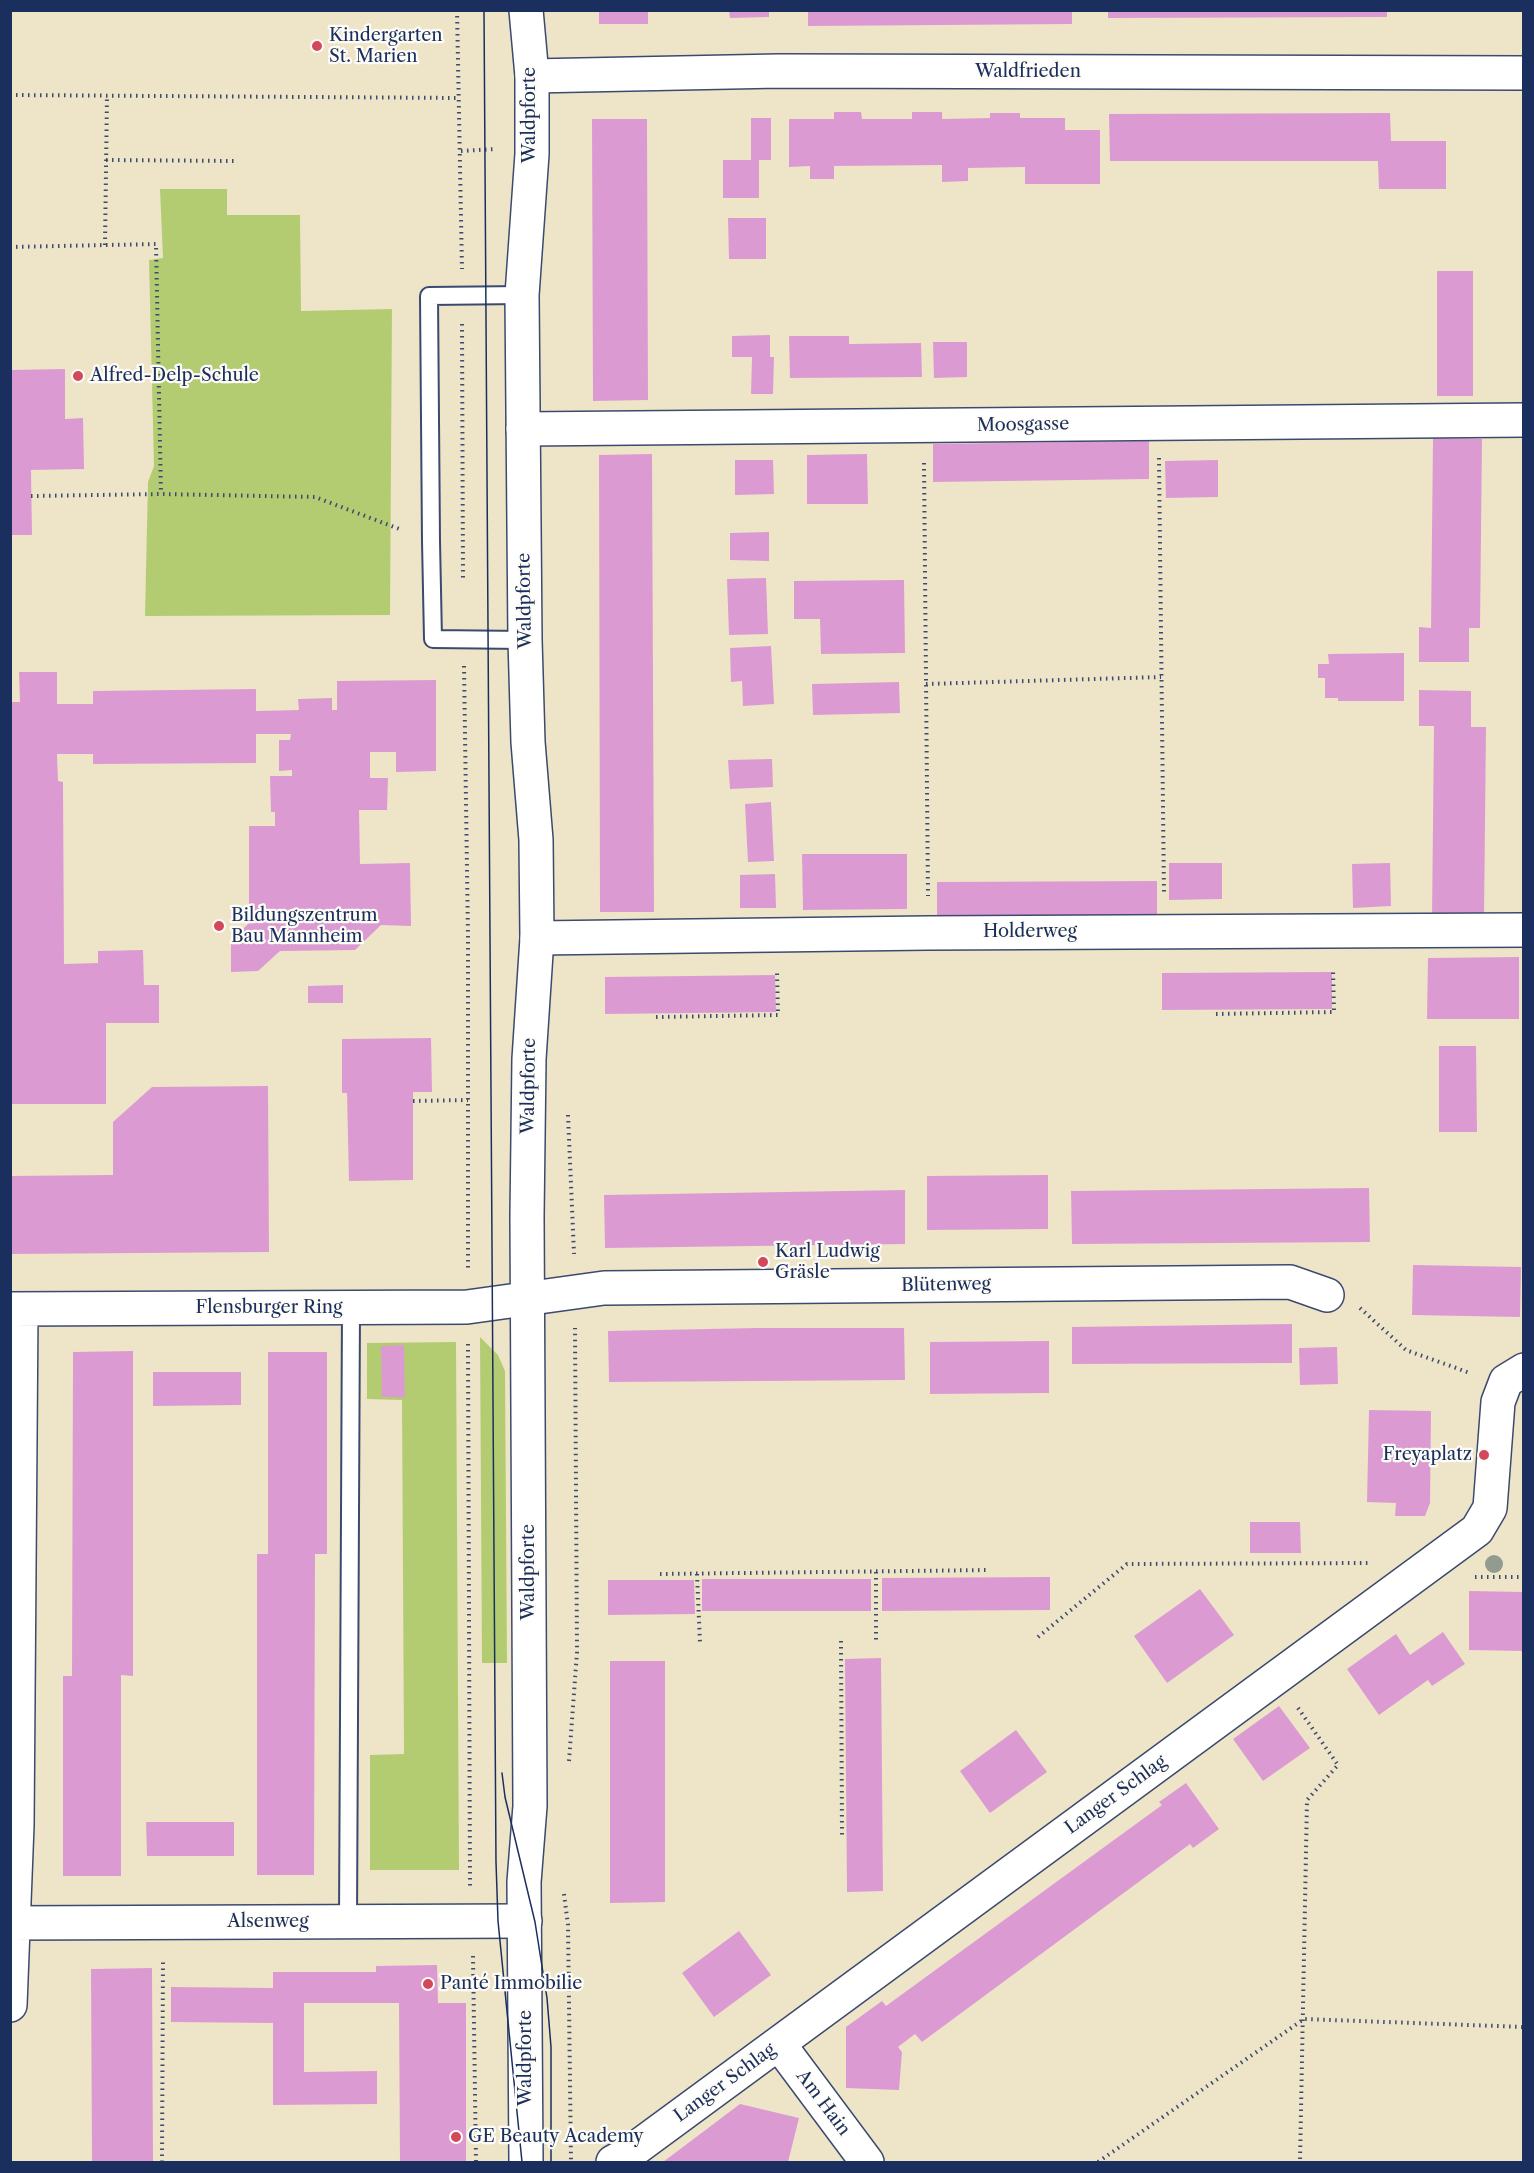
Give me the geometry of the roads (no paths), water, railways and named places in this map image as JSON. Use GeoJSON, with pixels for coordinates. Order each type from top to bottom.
{"type":"FeatureCollection","features":[{"type":"Feature","properties":{"kind":"street","name":"Waldpforte"},"geometry":{"type":"LineString","coordinates":[[525,10],[532,76],[532,153],[522,295],[525,640],[528,742],[537,840],[537,938],[529,1059],[527,1299],[530,1806],[524,1882],[526,2163]]}},
{"type":"Feature","properties":{"kind":"street","name":"Waldfrieden"},"geometry":{"type":"LineString","coordinates":[[532,76],[779,71],[1524,73]]}},
{"type":"Feature","properties":{"kind":"street","name":"Moosgasse"},"geometry":{"type":"LineString","coordinates":[[523,429],[1524,420]]}},
{"type":"Feature","properties":{"kind":"street","name":"Holderweg"},"geometry":{"type":"LineString","coordinates":[[537,938],[928,933],[1524,930]]}},
{"type":"Feature","properties":{"kind":"street","name":"Blütenweg"},"geometry":{"type":"LineString","coordinates":[[527,1299],[604,1288],[1290,1282],[1327,1295]]}},
{"type":"Feature","properties":{"kind":"street","name":"Flensburger Ring"},"geometry":{"type":"LineString","coordinates":[[16,1309],[467,1307],[527,1299]]}},
{"type":"Feature","properties":{"kind":"street"},"geometry":{"type":"LineString","coordinates":[[10,2005],[13,1923],[16,1309]]}},
{"type":"Feature","properties":{"kind":"street","name":"Langer Schlag"},"geometry":{"type":"LineString","coordinates":[[613,2163],[779,2044],[1413,1575],[1478,1530],[1490,1508],[1498,1402],[1515,1376]]}},
{"type":"Feature","properties":{"kind":"street","name":"Alsenweg"},"geometry":{"type":"LineString","coordinates":[[13,1923],[525,1921]]}},
{"type":"Feature","properties":{"kind":"street","name":"Am Hain"},"geometry":{"type":"LineString","coordinates":[[779,2044],[867,2163]]}},
{"type":"Feature","properties":{"kind":"lane"},"geometry":{"type":"LineString","coordinates":[[522,295],[429,296],[431,541],[433,639],[525,640]]}},
{"type":"Feature","properties":{"kind":"lane"},"geometry":{"type":"LineString","coordinates":[[348,1922],[351,1309]]}},
{"type":"Feature","properties":{"kind":"tram line"},"geometry":{"type":"LineString","coordinates":[[484,10],[496,1862],[498,1921],[522,2162]]}},
{"type":"Feature","properties":{"kind":"tram line"},"geometry":{"type":"LineString","coordinates":[[502,1773],[505,1797],[535,1922],[547,1998],[551,2047],[551,2162]]}},
{"type":"Feature","properties":{"kind":"place","name":"Kindergarten St. Marien"},"geometry":{"type":"Point","coordinates":[317,46]}},
{"type":"Feature","properties":{"kind":"place","name":"Alfred-Delp-Schule"},"geometry":{"type":"Point","coordinates":[78,376]}},
{"type":"Feature","properties":{"kind":"place","name":"Bildungszentrum Bau Mannheim"},"geometry":{"type":"Point","coordinates":[219,926]}},
{"type":"Feature","properties":{"kind":"place","name":"Karl Ludwig Gräsle"},"geometry":{"type":"Point","coordinates":[763,1262]}},
{"type":"Feature","properties":{"kind":"place","name":"Freyaplatz"},"geometry":{"type":"Point","coordinates":[1484,1455]}},
{"type":"Feature","properties":{"kind":"place","name":"Panté Immobilie"},"geometry":{"type":"Point","coordinates":[428,1984]}},
{"type":"Feature","properties":{"kind":"place","name":"GE Beauty Academy"},"geometry":{"type":"Point","coordinates":[456,2137]}}]}
